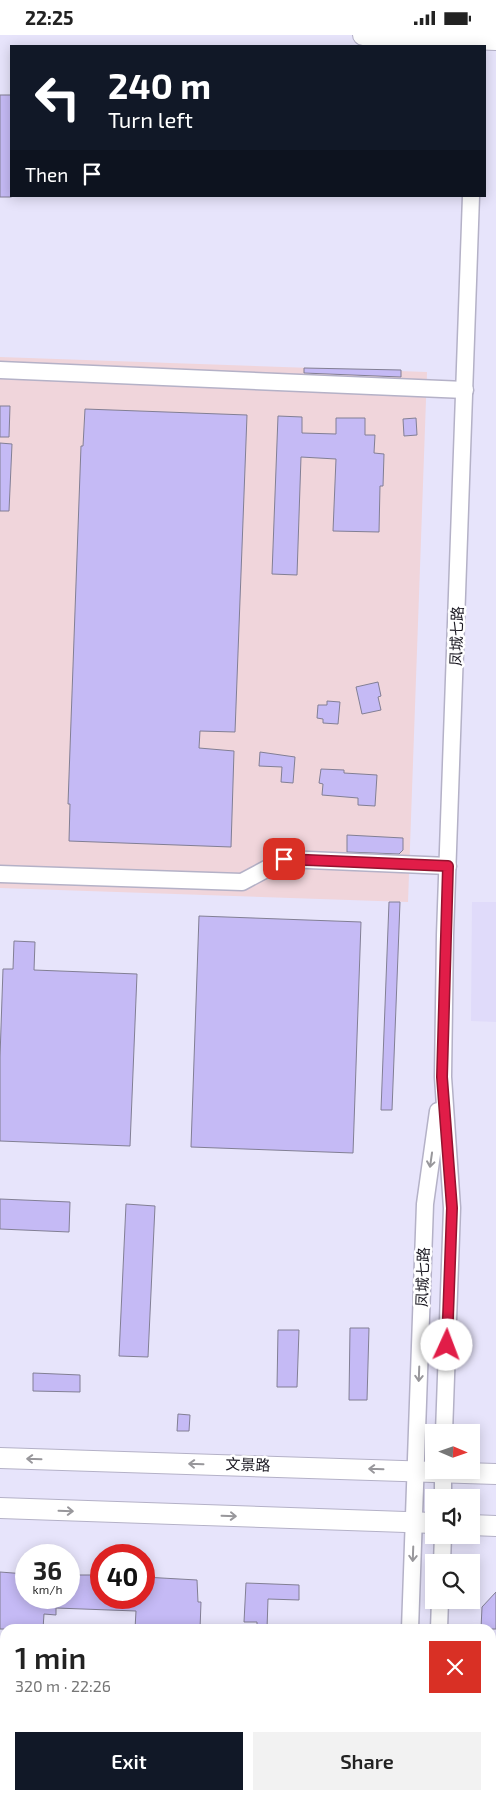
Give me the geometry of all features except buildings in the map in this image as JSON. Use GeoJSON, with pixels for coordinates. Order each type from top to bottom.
{"type":"FeatureCollection","features":[{"type":"Feature","properties":{"kind":"main road"},"geometry":{"type":"LineString","coordinates":[[363,35],[481,40]]}},
{"type":"Feature","properties":{"kind":"main road","name":"文景路"},"geometry":{"type":"LineString","coordinates":[[0,1458],[425,1470]]}},
{"type":"Feature","properties":{"kind":"main road","name":"文景路"},"geometry":{"type":"LineString","coordinates":[[480,1473],[496,1474]]}},
{"type":"Feature","properties":{"kind":"main road"},"geometry":{"type":"LineString","coordinates":[[0,1508],[425,1523]]}},
{"type":"Feature","properties":{"kind":"main road"},"geometry":{"type":"LineString","coordinates":[[480,1525],[496,1526]]}},
{"type":"Feature","properties":{"kind":"street","name":"凤城七路"},"geometry":{"type":"LineString","coordinates":[[444,1424],[452,1208],[442,1077],[472,197]]}},
{"type":"Feature","properties":{"kind":"street"},"geometry":{"type":"LineString","coordinates":[[0,370],[465,390]]}},
{"type":"Feature","properties":{"kind":"street"},"geometry":{"type":"LineString","coordinates":[[0,874],[242,882],[284,859],[448,866]]}},
{"type":"Feature","properties":{"kind":"street","name":"凤城七路"},"geometry":{"type":"LineString","coordinates":[[410,1624],[425,1204],[442,1077]]}},
{"type":"Feature","properties":{"kind":"street"},"geometry":{"type":"LineString","coordinates":[[439,1624],[440,1609]]}},
{"type":"Feature","properties":{"kind":"shaded area"},"geometry":{"type":"Polygon","coordinates":[[[0,357],[427,372],[408,902],[0,888],[0,357]]]}},
{"type":"Feature","properties":{"kind":"shaded area"},"geometry":{"type":"Polygon","coordinates":[[[472,902],[496,902],[496,1022],[471,1021],[472,902]]]}},
{"type":"Feature","properties":{"kind":"route"},"geometry":{"type":"LineString","coordinates":[[284,859],[448,866],[442,1077],[452,1208],[447,1345]]}}]}
